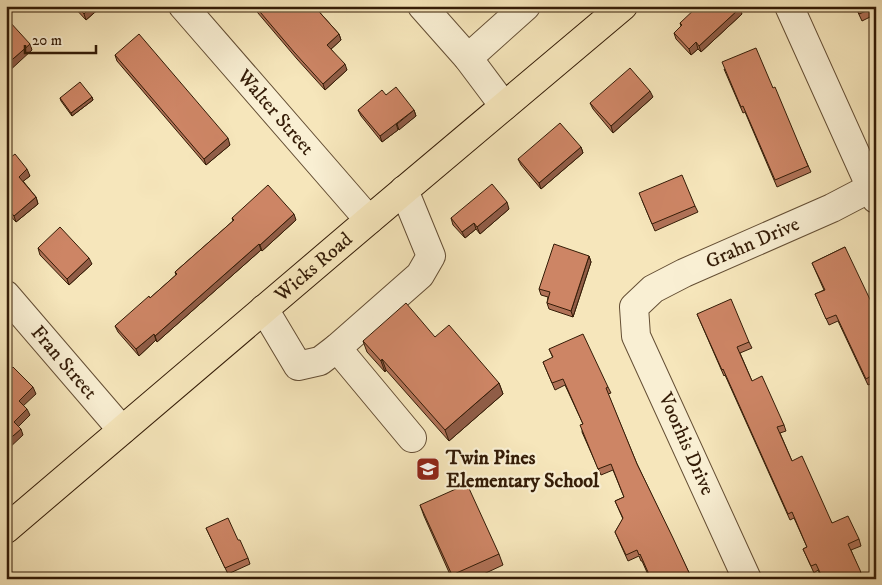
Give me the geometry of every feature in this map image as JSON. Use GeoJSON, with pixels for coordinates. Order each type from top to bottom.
{"type":"FeatureCollection","features":[{"type":"Feature","properties":{"kind":"main road","name":"Wicks Road"},"geometry":{"type":"LineString","coordinates":[[6,529],[623,6]]}},
{"type":"Feature","properties":{"kind":"street","name":"Walter Street"},"geometry":{"type":"LineString","coordinates":[[183,6],[369,220]]}},
{"type":"Feature","properties":{"kind":"street"},"geometry":{"type":"LineString","coordinates":[[422,6],[468,58],[504,106]]}},
{"type":"Feature","properties":{"kind":"street"},"geometry":{"type":"LineString","coordinates":[[789,6],[874,190]]}},
{"type":"Feature","properties":{"kind":"street"},"geometry":{"type":"LineString","coordinates":[[468,58],[512,11]]}},
{"type":"Feature","properties":{"kind":"street"},"geometry":{"type":"LineString","coordinates":[[264,309],[298,366],[320,361],[337,348],[420,275],[432,256],[404,190]]}},
{"type":"Feature","properties":{"kind":"street","name":"Grahn Drive"},"geometry":{"type":"LineString","coordinates":[[634,307],[653,289],[684,273],[874,190]]}},
{"type":"Feature","properties":{"kind":"street","name":"Fran Street"},"geometry":{"type":"LineString","coordinates":[[6,295],[122,430]]}},
{"type":"Feature","properties":{"kind":"street","name":"Voorhis Drive"},"geometry":{"type":"LineString","coordinates":[[634,307],[636,336],[747,579]]}},
{"type":"Feature","properties":{"kind":"street"},"geometry":{"type":"LineString","coordinates":[[337,348],[412,438]]}},
{"type":"Feature","properties":{"kind":"building"},"geometry":{"type":"Polygon","coordinates":[[[77,6],[92,6],[84,14],[77,6]]]}},
{"type":"Feature","properties":{"kind":"building"},"geometry":{"type":"Polygon","coordinates":[[[255,6],[314,6],[339,34],[327,45],[345,64],[323,84],[255,6]]]}},
{"type":"Feature","properties":{"kind":"building"},"geometry":{"type":"Polygon","coordinates":[[[698,6],[738,6],[740,8],[699,46],[696,42],[689,49],[674,33],[682,25],[680,23],[698,6]]]}},
{"type":"Feature","properties":{"kind":"building"},"geometry":{"type":"Polygon","coordinates":[[[856,6],[876,6],[876,7],[859,14],[856,6]]]}},
{"type":"Feature","properties":{"kind":"building"},"geometry":{"type":"Polygon","coordinates":[[[9,21],[30,44],[6,65],[6,23],[9,21]]]}},
{"type":"Feature","properties":{"kind":"building"},"geometry":{"type":"Polygon","coordinates":[[[139,34],[228,138],[204,159],[115,55],[139,34]]]}},
{"type":"Feature","properties":{"kind":"building"},"geometry":{"type":"Polygon","coordinates":[[[756,48],[773,88],[775,87],[808,166],[775,180],[722,62],[756,48]]]}},
{"type":"Feature","properties":{"kind":"building"},"geometry":{"type":"Polygon","coordinates":[[[630,68],[650,91],[611,126],[590,103],[630,68]]]}},
{"type":"Feature","properties":{"kind":"building"},"geometry":{"type":"Polygon","coordinates":[[[80,82],[92,97],[71,113],[60,98],[80,82]]]}},
{"type":"Feature","properties":{"kind":"building"},"geometry":{"type":"Polygon","coordinates":[[[396,87],[414,110],[380,136],[358,110],[382,90],[386,95],[396,87]]]}},
{"type":"Feature","properties":{"kind":"building"},"geometry":{"type":"Polygon","coordinates":[[[560,123],[581,147],[539,183],[518,159],[560,123]]]}},
{"type":"Feature","properties":{"kind":"building"},"geometry":{"type":"Polygon","coordinates":[[[15,154],[27,169],[19,177],[36,197],[14,216],[6,207],[6,161],[15,154]]]}},
{"type":"Feature","properties":{"kind":"building"},"geometry":{"type":"Polygon","coordinates":[[[682,175],[695,206],[652,224],[639,193],[682,175]]]}},
{"type":"Feature","properties":{"kind":"building"},"geometry":{"type":"Polygon","coordinates":[[[492,184],[507,202],[477,227],[474,223],[462,232],[451,218],[492,184]]]}},
{"type":"Feature","properties":{"kind":"building"},"geometry":{"type":"Polygon","coordinates":[[[268,185],[294,214],[155,336],[154,334],[136,349],[115,326],[177,274],[175,272],[234,220],[232,218],[268,185]]]}},
{"type":"Feature","properties":{"kind":"building"},"geometry":{"type":"Polygon","coordinates":[[[60,227],[89,258],[67,279],[38,248],[60,227]]]}},
{"type":"Feature","properties":{"kind":"building"},"geometry":{"type":"Polygon","coordinates":[[[554,244],[589,256],[571,311],[547,303],[550,292],[539,289],[554,244]]]}},
{"type":"Feature","properties":{"kind":"building"},"geometry":{"type":"Polygon","coordinates":[[[845,247],[876,312],[876,392],[871,376],[866,379],[836,315],[826,319],[815,294],[825,290],[812,263],[845,247]]]}},
{"type":"Feature","properties":{"kind":"building"},"geometry":{"type":"Polygon","coordinates":[[[731,299],[749,342],[737,347],[752,381],[762,376],[784,425],[777,427],[792,461],[802,456],[832,523],[848,516],[859,539],[848,544],[863,579],[823,579],[816,564],[811,566],[803,549],[807,547],[792,512],[788,514],[697,314],[731,299]]]}},
{"type":"Feature","properties":{"kind":"building"},"geometry":{"type":"Polygon","coordinates":[[[406,303],[435,337],[449,325],[499,383],[445,430],[382,359],[381,361],[363,341],[406,303]]]}},
{"type":"Feature","properties":{"kind":"building"},"geometry":{"type":"Polygon","coordinates":[[[583,334],[608,387],[606,388],[637,464],[692,579],[651,579],[637,550],[626,555],[615,532],[623,518],[615,501],[624,497],[611,464],[598,469],[580,425],[583,424],[563,379],[552,383],[543,362],[553,357],[549,349],[583,334]]]}},
{"type":"Feature","properties":{"kind":"building"},"geometry":{"type":"Polygon","coordinates":[[[13,367],[33,387],[19,401],[27,409],[14,422],[21,429],[6,442],[6,374],[13,367]]]}},
{"type":"Feature","properties":{"kind":"building"},"geometry":{"type":"Polygon","coordinates":[[[876,417],[876,429],[871,419],[876,417]]]}},
{"type":"Feature","properties":{"kind":"building"},"geometry":{"type":"Polygon","coordinates":[[[467,484],[499,554],[452,575],[420,505],[467,484]]]}},
{"type":"Feature","properties":{"kind":"building"},"geometry":{"type":"Polygon","coordinates":[[[228,518],[248,558],[225,568],[206,528],[228,518]]]}},
{"type":"Feature","properties":{"kind":"place","name":"Twin Pines Elementary School"},"geometry":{"type":"Point","coordinates":[428,469]}}]}
